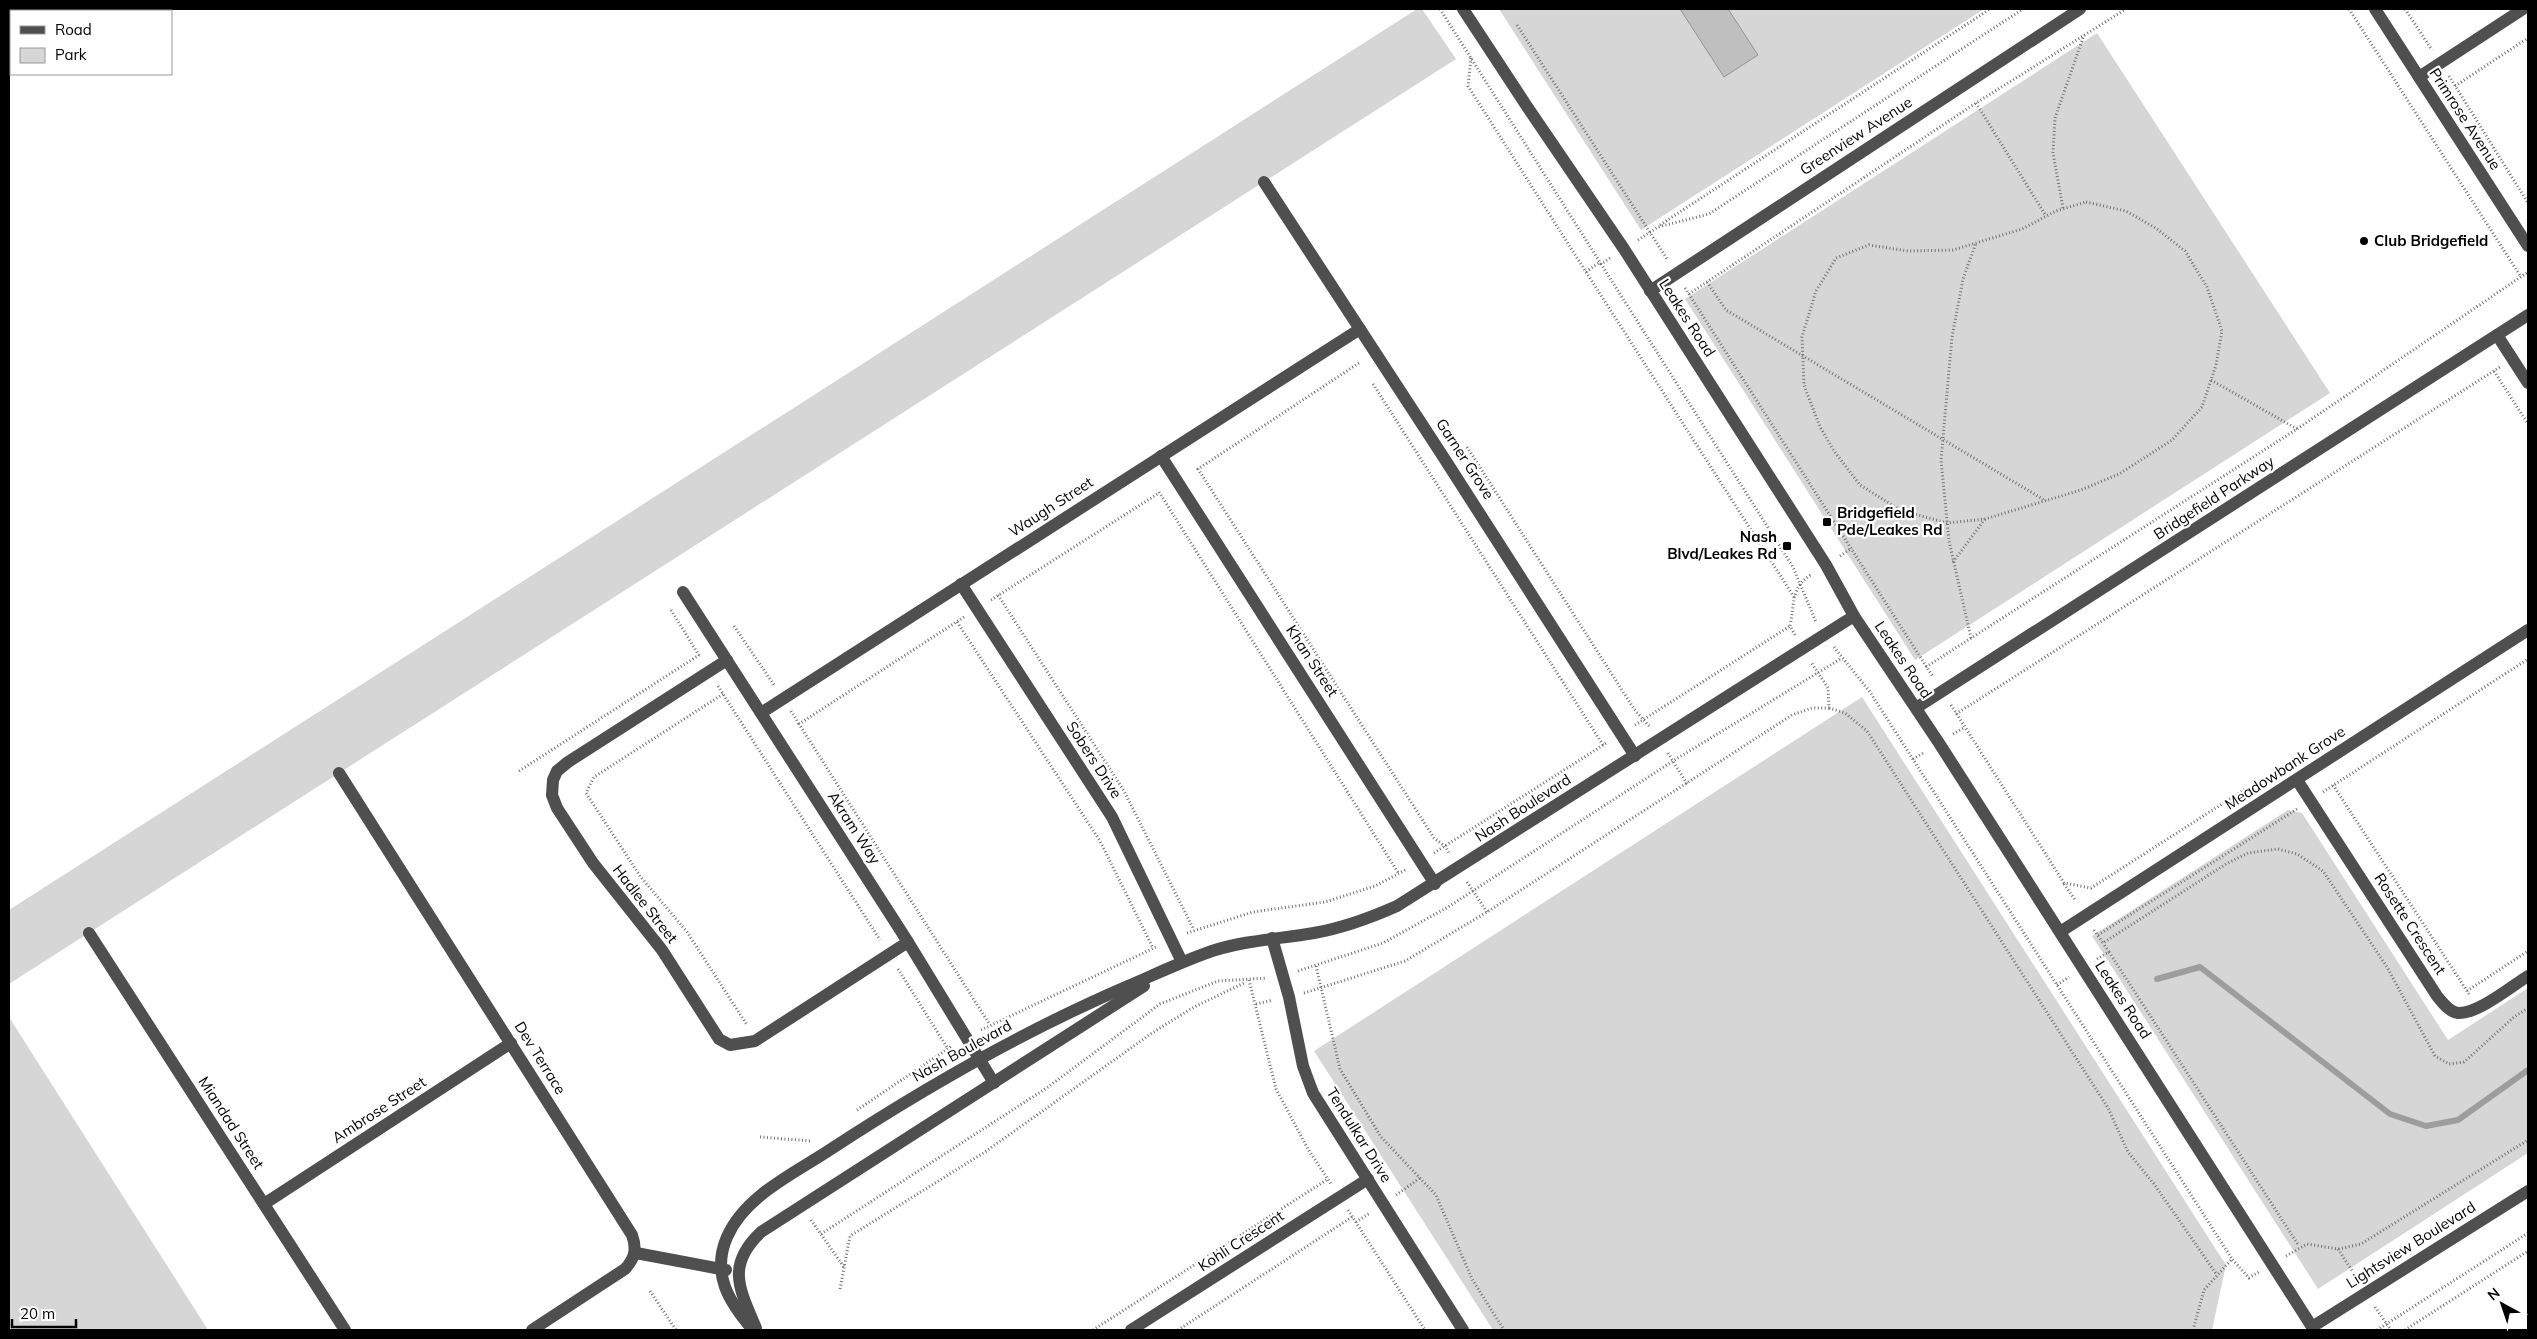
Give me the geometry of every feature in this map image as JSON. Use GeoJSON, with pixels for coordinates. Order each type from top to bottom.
{"type":"FeatureCollection","features":[{"type":"Feature","properties":{"kind":"street","name":"Leakes Road"},"geometry":{"type":"LineString","coordinates":[[1463,9],[1624,249],[1826,565],[1854,616],[1916,708],[2313,1329]]}},
{"type":"Feature","properties":{"kind":"street","name":"Greenview Avenue"},"geometry":{"type":"LineString","coordinates":[[1650,291],[2080,9]]}},
{"type":"Feature","properties":{"kind":"street","name":"Primrose Avenue"},"geometry":{"type":"LineString","coordinates":[[2375,9],[2528,246]]}},
{"type":"Feature","properties":{"kind":"street"},"geometry":{"type":"LineString","coordinates":[[2419,77],[2523,9]]}},
{"type":"Feature","properties":{"kind":"street","name":"Garner Grove"},"geometry":{"type":"LineString","coordinates":[[1264,182],[1635,756]]}},
{"type":"Feature","properties":{"kind":"street","name":"Bridgefield Parkway"},"geometry":{"type":"LineString","coordinates":[[1916,708],[2528,315]]}},
{"type":"Feature","properties":{"kind":"street","name":"Waugh Street"},"geometry":{"type":"LineString","coordinates":[[761,713],[1360,328]]}},
{"type":"Feature","properties":{"kind":"street"},"geometry":{"type":"LineString","coordinates":[[2497,335],[2528,383]]}},
{"type":"Feature","properties":{"kind":"street","name":"Khan Street"},"geometry":{"type":"LineString","coordinates":[[1161,456],[1435,884]]}},
{"type":"Feature","properties":{"kind":"street","name":"Sobers Drive"},"geometry":{"type":"LineString","coordinates":[[961,584],[1112,817],[1182,962]]}},
{"type":"Feature","properties":{"kind":"street","name":"Akram Way"},"geometry":{"type":"LineString","coordinates":[[684,592],[908,942],[994,1083]]}},
{"type":"Feature","properties":{"kind":"street","name":"Nash Boulevard"},"geometry":{"type":"LineString","coordinates":[[720,1268],[722,1253],[736,1221],[770,1190],[876,1120],[980,1059],[1080,1006],[1182,962],[1214,951],[1272,938],[1326,931],[1366,919],[1397,906],[1435,884],[1854,616]]}},
{"type":"Feature","properties":{"kind":"street","name":"Meadowbank Grove"},"geometry":{"type":"LineString","coordinates":[[2060,932],[2528,630]]}},
{"type":"Feature","properties":{"kind":"street","name":"Hadlee Street"},"geometry":{"type":"LineString","coordinates":[[727,660],[568,762],[557,771],[551,788],[557,808],[593,863],[662,950],[719,1039],[730,1045],[755,1041],[908,942]]}},
{"type":"Feature","properties":{"kind":"street","name":"Dev Terrace"},"geometry":{"type":"LineString","coordinates":[[339,773],[627,1225],[635,1243],[636,1253]]}},
{"type":"Feature","properties":{"kind":"street","name":"Rosette Crescent"},"geometry":{"type":"LineString","coordinates":[[2297,780],[2446,1007],[2457,1013],[2477,1007],[2528,976]]}},
{"type":"Feature","properties":{"kind":"street","name":"Miandad Street"},"geometry":{"type":"LineString","coordinates":[[89,933],[345,1330]]}},
{"type":"Feature","properties":{"kind":"street","name":"Tendulkar Drive"},"geometry":{"type":"LineString","coordinates":[[1272,938],[1289,997],[1303,1066],[1313,1093],[1464,1330]]}},
{"type":"Feature","properties":{"kind":"street","name":"Nash Boulevard"},"geometry":{"type":"LineString","coordinates":[[738,1273],[741,1257],[749,1243],[786,1214],[1182,962]]}},
{"type":"Feature","properties":{"kind":"street","name":"Ambrose Street"},"geometry":{"type":"LineString","coordinates":[[264,1204],[511,1043]]}},
{"type":"Feature","properties":{"kind":"street","name":"Kohli Crescent"},"geometry":{"type":"LineString","coordinates":[[1131,1330],[1340,1198],[1368,1178]]}},
{"type":"Feature","properties":{"kind":"street","name":"Lightsview Boulevard"},"geometry":{"type":"LineString","coordinates":[[2313,1329],[2528,1191]]}},
{"type":"Feature","properties":{"kind":"street"},"geometry":{"type":"LineString","coordinates":[[535,1329],[615,1277],[632,1261],[636,1253],[738,1273],[739,1287],[756,1330]]}},
{"type":"Feature","properties":{"kind":"street"},"geometry":{"type":"LineString","coordinates":[[720,1268],[722,1284],[728,1298],[752,1330]]}},
{"type":"Feature","properties":{"kind":"path"},"geometry":{"type":"LineString","coordinates":[[1440,9],[1800,581],[1815,620],[1824,635],[1870,692],[2232,1259],[2249,1278],[2299,1246],[2307,1244],[2338,1250],[2361,1244],[2528,1140]]}},
{"type":"Feature","properties":{"kind":"path"},"geometry":{"type":"LineString","coordinates":[[1586,272],[1658,227],[1672,215],[1990,9]]}},
{"type":"Feature","properties":{"kind":"path"},"geometry":{"type":"LineString","coordinates":[[1658,227],[1709,214],[2023,9]]}},
{"type":"Feature","properties":{"kind":"path"},"geometry":{"type":"LineString","coordinates":[[1689,294],[1976,103],[2126,9]]}},
{"type":"Feature","properties":{"kind":"path"},"geometry":{"type":"LineString","coordinates":[[2349,9],[2521,277]]}},
{"type":"Feature","properties":{"kind":"path"},"geometry":{"type":"LineString","coordinates":[[2405,9],[2528,203]]}},
{"type":"Feature","properties":{"kind":"path"},"geometry":{"type":"LineString","coordinates":[[1517,25],[2103,943],[2226,864],[2248,853],[2278,849],[2297,854],[2311,861],[2323,871],[2334,885],[2387,967],[2435,1056],[2449,1064],[2464,1062],[2514,1017],[2528,1008]]}},
{"type":"Feature","properties":{"kind":"path"},"geometry":{"type":"LineString","coordinates":[[2063,208],[2052,153],[2055,118],[2085,35]]}},
{"type":"Feature","properties":{"kind":"path"},"geometry":{"type":"LineString","coordinates":[[2455,86],[2528,38]]}},
{"type":"Feature","properties":{"kind":"path"},"geometry":{"type":"LineString","coordinates":[[1471,58],[1468,86],[1794,597]]}},
{"type":"Feature","properties":{"kind":"path"},"geometry":{"type":"LineString","coordinates":[[1976,103],[2046,216]]}},
{"type":"Feature","properties":{"kind":"path"},"geometry":{"type":"LineString","coordinates":[[2086,202],[2126,211],[2157,229],[2185,251],[2207,287],[2222,331],[2216,365],[2202,407],[2172,440],[2119,474],[2081,490],[1985,519],[1947,523],[1900,510],[1860,485],[1834,451],[1820,427],[1804,385],[1802,337],[1816,291],[1836,258],[1869,245],[1908,251],[1953,250],[2022,229],[2046,216],[2063,208],[2086,202]]}},
{"type":"Feature","properties":{"kind":"path"},"geometry":{"type":"LineString","coordinates":[[1971,638],[1953,562],[1941,460],[1952,337],[1963,279],[1976,243]]}},
{"type":"Feature","properties":{"kind":"path"},"geometry":{"type":"LineString","coordinates":[[1926,667],[2297,429],[2528,272]]}},
{"type":"Feature","properties":{"kind":"path"},"geometry":{"type":"LineString","coordinates":[[1707,282],[1726,310],[2046,500]]}},
{"type":"Feature","properties":{"kind":"path"},"geometry":{"type":"LineString","coordinates":[[1344,339],[1365,371]]}},
{"type":"Feature","properties":{"kind":"path"},"geometry":{"type":"LineString","coordinates":[[1956,714],[2513,359]]}},
{"type":"Feature","properties":{"kind":"path"},"geometry":{"type":"LineString","coordinates":[[799,724],[998,595],[1198,469],[1359,363]]}},
{"type":"Feature","properties":{"kind":"path"},"geometry":{"type":"LineString","coordinates":[[2494,371],[2528,424]]}},
{"type":"Feature","properties":{"kind":"path"},"geometry":{"type":"LineString","coordinates":[[1370,379],[1603,745]]}},
{"type":"Feature","properties":{"kind":"path"},"geometry":{"type":"LineString","coordinates":[[2211,380],[2297,429]]}},
{"type":"Feature","properties":{"kind":"path"},"geometry":{"type":"LineString","coordinates":[[1467,447],[1634,709],[1674,761],[1687,784]]}},
{"type":"Feature","properties":{"kind":"path"},"geometry":{"type":"LineString","coordinates":[[1198,469],[1434,838],[1445,846],[1487,912]]}},
{"type":"Feature","properties":{"kind":"path"},"geometry":{"type":"LineString","coordinates":[[1158,493],[1399,874]]}},
{"type":"Feature","properties":{"kind":"path"},"geometry":{"type":"LineString","coordinates":[[1953,562],[1985,519]]}},
{"type":"Feature","properties":{"kind":"path"},"geometry":{"type":"LineString","coordinates":[[1829,708],[1828,688],[1790,626],[1794,597],[1800,581],[1852,548]]}},
{"type":"Feature","properties":{"kind":"path"},"geometry":{"type":"LineString","coordinates":[[998,595],[1124,791],[1194,930]]}},
{"type":"Feature","properties":{"kind":"path"},"geometry":{"type":"LineString","coordinates":[[671,610],[948,1048]]}},
{"type":"Feature","properties":{"kind":"path"},"geometry":{"type":"LineString","coordinates":[[957,622],[1100,841],[1153,948]]}},
{"type":"Feature","properties":{"kind":"path"},"geometry":{"type":"LineString","coordinates":[[734,626],[784,698],[990,1025]]}},
{"type":"Feature","properties":{"kind":"path"},"geometry":{"type":"LineString","coordinates":[[849,1115],[966,1037],[1172,939],[1194,930],[1253,912],[1325,902],[1375,886],[1399,874],[1421,862],[1790,626]]}},
{"type":"Feature","properties":{"kind":"path"},"geometry":{"type":"LineString","coordinates":[[519,771],[699,655]]}},
{"type":"Feature","properties":{"kind":"path"},"geometry":{"type":"LineString","coordinates":[[1504,1330],[1472,1279],[1436,1195],[1381,1137],[1340,1069],[1316,966],[1383,943],[1472,890],[1817,671],[1842,658]]}},
{"type":"Feature","properties":{"kind":"path"},"geometry":{"type":"LineString","coordinates":[[723,694],[594,777],[586,794],[640,876],[687,932],[747,1025]]}},
{"type":"Feature","properties":{"kind":"path"},"geometry":{"type":"LineString","coordinates":[[1256,1004],[1322,989],[1405,961],[1487,912],[1792,716],[1812,708],[1829,708],[1846,713],[1867,731],[2108,1108],[2128,1152],[2154,1184],[2218,1275]]}},
{"type":"Feature","properties":{"kind":"path"},"geometry":{"type":"LineString","coordinates":[[2332,785],[2477,1007]]}},
{"type":"Feature","properties":{"kind":"path"},"geometry":{"type":"LineString","coordinates":[[2064,883],[2091,888],[2251,786]]}},
{"type":"Feature","properties":{"kind":"path"},"geometry":{"type":"LineString","coordinates":[[2467,991],[2528,951]]}},
{"type":"Feature","properties":{"kind":"path"},"geometry":{"type":"LineString","coordinates":[[2109,952],[2299,1246]]}},
{"type":"Feature","properties":{"kind":"path"},"geometry":{"type":"LineString","coordinates":[[1249,980],[1276,1089],[1308,1149],[1425,1330]]}},
{"type":"Feature","properties":{"kind":"path"},"geometry":{"type":"LineString","coordinates":[[844,1268],[821,1234],[1048,1087],[1160,1004],[1218,981],[1249,980]]}},
{"type":"Feature","properties":{"kind":"path"},"geometry":{"type":"LineString","coordinates":[[840,1289],[850,1236],[985,1152],[1152,1033],[1194,1008],[1249,980]]}},
{"type":"Feature","properties":{"kind":"path"},"geometry":{"type":"LineString","coordinates":[[760,1137],[810,1141],[818,1136]]}},
{"type":"Feature","properties":{"kind":"path"},"geometry":{"type":"LineString","coordinates":[[1093,1330],[1328,1179]]}},
{"type":"Feature","properties":{"kind":"path"},"geometry":{"type":"LineString","coordinates":[[1178,1330],[1352,1217]]}},
{"type":"Feature","properties":{"kind":"path"},"geometry":{"type":"LineString","coordinates":[[2377,1330],[2528,1233]]}},
{"type":"Feature","properties":{"kind":"path"},"geometry":{"type":"LineString","coordinates":[[2405,1330],[2528,1251]]}},
{"type":"Feature","properties":{"kind":"path"},"geometry":{"type":"LineString","coordinates":[[2193,1330],[2204,1290],[2232,1259]]}},
{"type":"Feature","properties":{"kind":"path"},"geometry":{"type":"LineString","coordinates":[[650,1290],[676,1330]]}},
{"type":"Feature","properties":{"kind":"green space"},"geometry":{"type":"Polygon","coordinates":[[[1417,9],[1422,9],[1456,59],[9,984],[9,910],[1417,9]]]}},
{"type":"Feature","properties":{"kind":"green space"},"geometry":{"type":"Polygon","coordinates":[[[1499,9],[1984,9],[1641,230],[1499,9]]]}},
{"type":"Feature","properties":{"kind":"green space"},"geometry":{"type":"Polygon","coordinates":[[[2097,33],[2330,393],[1915,660],[1685,299],[2097,33]]]}},
{"type":"Feature","properties":{"kind":"green space"},"geometry":{"type":"Polygon","coordinates":[[[1862,697],[2226,1265],[2212,1330],[1493,1330],[1314,1051],[1862,697]]]}},
{"type":"Feature","properties":{"kind":"green space"},"geometry":{"type":"Polygon","coordinates":[[[2288,810],[2302,813],[2448,1040],[2528,988],[2528,1153],[2318,1289],[2092,936],[2288,810]]]}},
{"type":"Feature","properties":{"kind":"green space"},"geometry":{"type":"Polygon","coordinates":[[[9,1017],[208,1330],[9,1330],[9,1017]]]}},
{"type":"Feature","properties":{"kind":"building"},"geometry":{"type":"Polygon","coordinates":[[[1680,9],[1728,9],[1758,55],[1724,77],[1680,9]]]}},
{"type":"Feature","properties":{"kind":"waterway"},"geometry":{"type":"LineString","coordinates":[[2157,979],[2200,967],[2390,1114],[2426,1126],[2458,1120],[2528,1070]]}},
{"type":"Feature","properties":{"kind":"place","name":"Club Bridgefield"},"geometry":{"type":"Point","coordinates":[2364,241]}},
{"type":"Feature","properties":{"kind":"place","name":"Bridgefield Pde/Leakes Rd"},"geometry":{"type":"Point","coordinates":[1827,522]}},
{"type":"Feature","properties":{"kind":"place","name":"Nash Blvd/Leakes Rd"},"geometry":{"type":"Point","coordinates":[1787,546]}}]}
